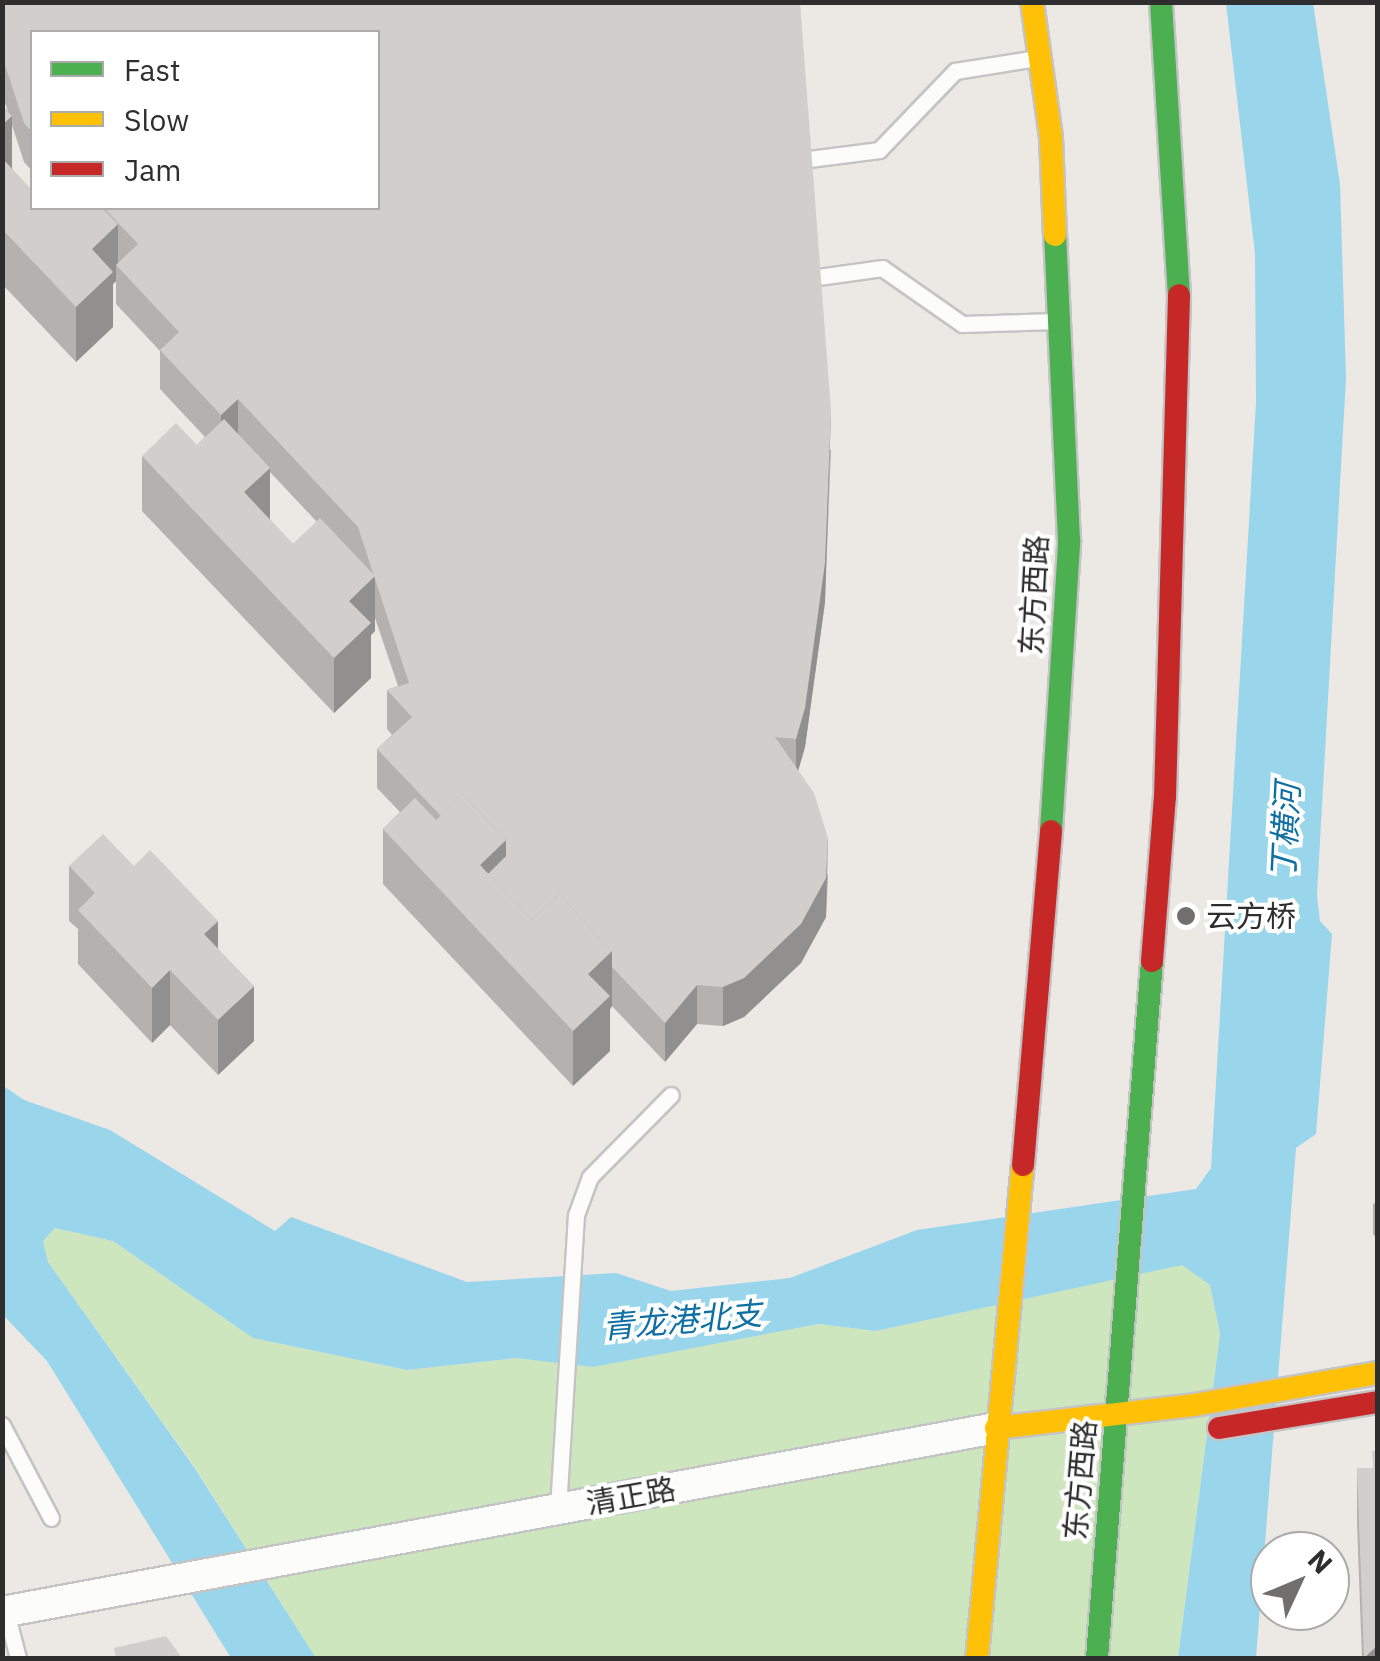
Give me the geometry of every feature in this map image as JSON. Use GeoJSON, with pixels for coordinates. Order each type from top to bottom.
{"type":"FeatureCollection","features":[{"type":"Feature","properties":{"kind":"main road","name":"东方西路"},"geometry":{"type":"LineString","coordinates":[[996,1428],[1045,931],[1069,541],[1051,138],[1032,2]]}},
{"type":"Feature","properties":{"kind":"main road","name":"东方西路"},"geometry":{"type":"LineString","coordinates":[[1097,1658],[1122,1440],[1116,1414],[1164,797],[1180,275],[1161,2]]}},
{"type":"Feature","properties":{"kind":"main road","name":"清正路"},"geometry":{"type":"LineString","coordinates":[[996,1428],[1194,1405],[1378,1374]]}},
{"type":"Feature","properties":{"kind":"main road"},"geometry":{"type":"LineString","coordinates":[[1191,1432],[1378,1402]]}},
{"type":"Feature","properties":{"kind":"main road","name":"清正路"},"geometry":{"type":"LineString","coordinates":[[996,1428],[1122,1440]]}},
{"type":"Feature","properties":{"kind":"main road"},"geometry":{"type":"LineString","coordinates":[[978,1658],[996,1428]]}},
{"type":"Feature","properties":{"kind":"street","name":"清正路"},"geometry":{"type":"LineString","coordinates":[[4,1612],[996,1428]]}},
{"type":"Feature","properties":{"kind":"lane"},"geometry":{"type":"LineString","coordinates":[[809,159],[879,150],[955,71],[1040,58]]}},
{"type":"Feature","properties":{"kind":"lane"},"geometry":{"type":"LineString","coordinates":[[818,277],[882,268],[962,324],[1059,321]]}},
{"type":"Feature","properties":{"kind":"lane"},"geometry":{"type":"LineString","coordinates":[[558,1509],[576,1215],[590,1177],[671,1094]]}},
{"type":"Feature","properties":{"kind":"lane"},"geometry":{"type":"LineString","coordinates":[[2,1425],[51,1518]]}},
{"type":"Feature","properties":{"kind":"lane"},"geometry":{"type":"LineString","coordinates":[[4,1612],[18,1658]]}},
{"type":"Feature","properties":{"kind":"green space"},"geometry":{"type":"Polygon","coordinates":[[[55,1228],[113,1241],[253,1338],[407,1370],[516,1358],[593,1366],[819,1324],[876,1331],[1182,1264],[1210,1285],[1220,1334],[1178,1658],[316,1658],[194,1466],[48,1262],[43,1241],[55,1228]]]}},
{"type":"Feature","properties":{"kind":"water"},"geometry":{"type":"Polygon","coordinates":[[[1226,3],[1313,3],[1340,184],[1346,378],[1317,895],[1320,921],[1332,934],[1316,1134],[1296,1148],[1266,1531],[1250,1531],[1250,1631],[1258,1631],[1256,1658],[1178,1658],[1220,1334],[1210,1285],[1182,1265],[876,1331],[819,1324],[593,1367],[516,1358],[407,1370],[253,1338],[113,1241],[55,1228],[43,1241],[48,1262],[194,1467],[316,1658],[231,1658],[47,1361],[3,1315],[2,1085],[24,1100],[110,1130],[275,1231],[291,1217],[467,1282],[616,1273],[671,1291],[790,1278],[917,1230],[1196,1189],[1211,1168],[1256,402],[1255,254],[1226,3]]]}},
{"type":"Feature","properties":{"kind":"building"},"geometry":{"type":"Polygon","coordinates":[[[2,2],[800,2],[831,411],[825,563],[805,708],[796,739],[775,737],[814,793],[828,838],[826,878],[801,924],[744,978],[723,987],[697,985],[665,1023],[612,967],[612,951],[559,894],[532,920],[488,874],[506,856],[506,840],[463,794],[441,816],[377,749],[412,717],[387,690],[409,683],[358,527],[238,399],[221,415],[160,350],[179,332],[116,265],[138,244],[106,210],[380,210],[380,30],[30,30],[30,130],[24,123],[2,56],[2,2]]]}},
{"type":"Feature","properties":{"kind":"building"},"geometry":{"type":"Polygon","coordinates":[[[2,106],[12,116],[2,125],[2,106]]]}},
{"type":"Feature","properties":{"kind":"building"},"geometry":{"type":"Polygon","coordinates":[[[2,158],[30,188],[30,210],[104,210],[118,224],[92,249],[113,272],[76,307],[2,229],[2,158]]]}},
{"type":"Feature","properties":{"kind":"building"},"geometry":{"type":"Polygon","coordinates":[[[224,419],[270,468],[244,492],[293,544],[320,518],[375,576],[349,601],[371,623],[334,658],[142,456],[176,423],[197,445],[224,419]]]}},
{"type":"Feature","properties":{"kind":"building"},"geometry":{"type":"Polygon","coordinates":[[[463,794],[506,840],[480,865],[532,920],[559,894],[612,951],[588,974],[610,996],[573,1031],[383,829],[415,798],[436,820],[463,794]]]}},
{"type":"Feature","properties":{"kind":"building"},"geometry":{"type":"Polygon","coordinates":[[[103,834],[134,866],[150,850],[218,921],[204,934],[254,986],[218,1020],[170,970],[152,988],[78,910],[95,893],[69,866],[103,834]]]}},
{"type":"Feature","properties":{"kind":"building"},"geometry":{"type":"Polygon","coordinates":[[[1372,1451],[1378,1451],[1378,1645],[1364,1658],[1357,1468],[1373,1468],[1372,1451]]]}},
{"type":"Feature","properties":{"kind":"building"},"geometry":{"type":"Polygon","coordinates":[[[166,1636],[182,1658],[116,1658],[114,1648],[166,1636]]]}},
{"type":"Feature","properties":{"kind":"traffic: fast"},"geometry":{"type":"LineString","coordinates":[[1161,2],[1179,295]]}},
{"type":"Feature","properties":{"kind":"traffic: fast"},"geometry":{"type":"LineString","coordinates":[[1051,831],[1069,541],[1055,235]]}},
{"type":"Feature","properties":{"kind":"traffic: fast"},"geometry":{"type":"LineString","coordinates":[[1097,1658],[1152,961]]}},
{"type":"Feature","properties":{"kind":"traffic: slow"},"geometry":{"type":"LineString","coordinates":[[1032,2],[1051,137],[1055,235]]}},
{"type":"Feature","properties":{"kind":"traffic: slow"},"geometry":{"type":"LineString","coordinates":[[977,1658],[1023,1165]]}},
{"type":"Feature","properties":{"kind":"traffic: slow"},"geometry":{"type":"LineString","coordinates":[[996,1428],[1194,1405],[1378,1373]]}},
{"type":"Feature","properties":{"kind":"traffic: jam"},"geometry":{"type":"LineString","coordinates":[[1152,961],[1165,797],[1179,295]]}},
{"type":"Feature","properties":{"kind":"traffic: jam"},"geometry":{"type":"LineString","coordinates":[[1023,1165],[1051,831]]}},
{"type":"Feature","properties":{"kind":"traffic: jam"},"geometry":{"type":"LineString","coordinates":[[1219,1428],[1378,1402]]}},
{"type":"Feature","properties":{"kind":"place","name":"云方桥"},"geometry":{"type":"Point","coordinates":[1186,916]}},
{"type":"Feature","properties":{"kind":"water label","name":"丁横河"},"geometry":{"type":"Point","coordinates":[1285,831]}},
{"type":"Feature","properties":{"kind":"water label","name":"青龙港北支"},"geometry":{"type":"Point","coordinates":[682,1320]}}]}
